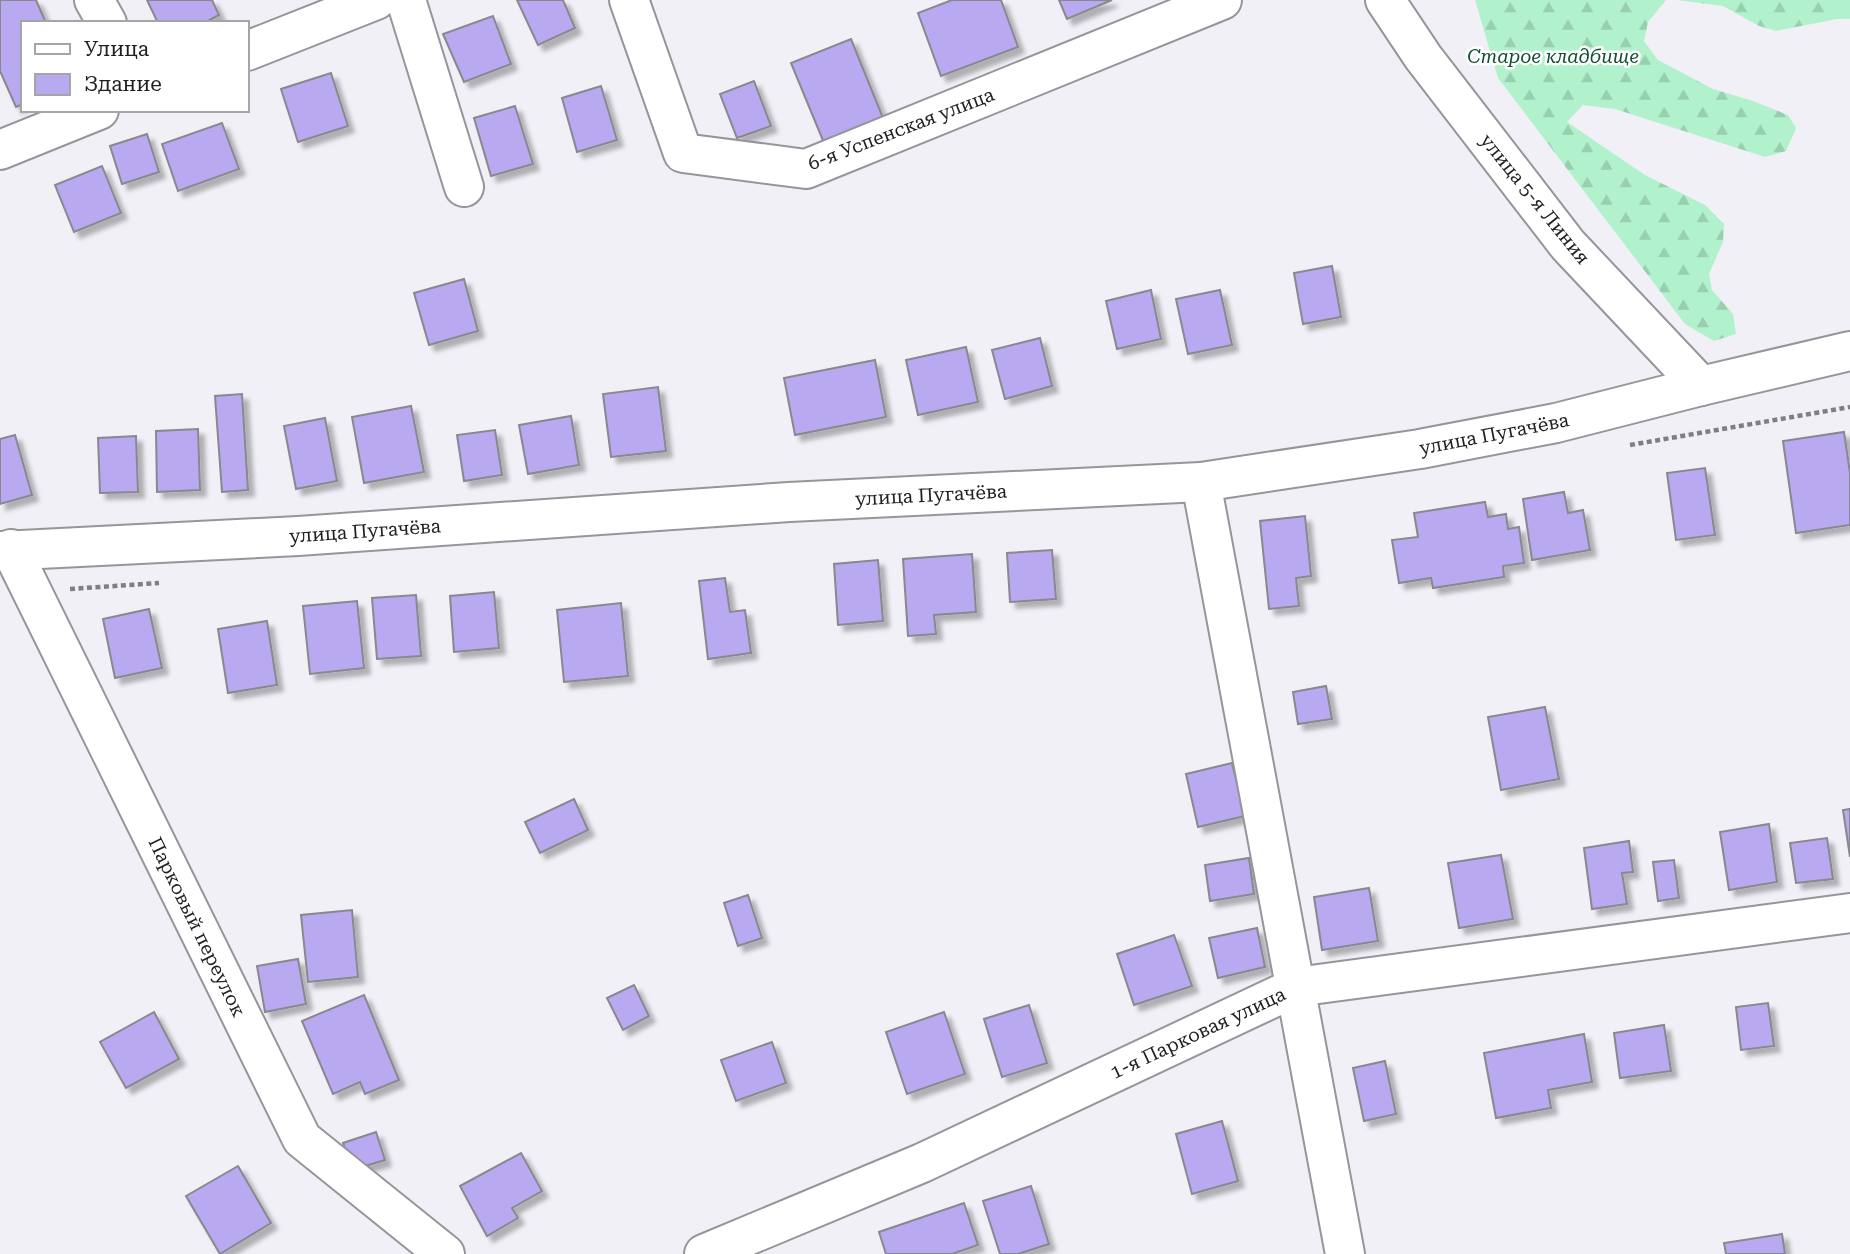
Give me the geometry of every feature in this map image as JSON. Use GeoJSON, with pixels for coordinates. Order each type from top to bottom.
{"type":"FeatureCollection","features":[{"type":"Feature","properties":{"kind":"street"},"geometry":{"type":"LineString","coordinates":[[94,0],[106,21]]}},
{"type":"Feature","properties":{"kind":"street"},"geometry":{"type":"LineString","coordinates":[[248,51],[376,0]]}},
{"type":"Feature","properties":{"kind":"street"},"geometry":{"type":"LineString","coordinates":[[406,0],[464,187]]}},
{"type":"Feature","properties":{"kind":"street","name":"6-я Успенская улица"},"geometry":{"type":"LineString","coordinates":[[629,0],[682,153],[806,169],[1222,0]]}},
{"type":"Feature","properties":{"kind":"street","name":"улица 5-я Линия"},"geometry":{"type":"LineString","coordinates":[[1385,0],[1423,57],[1568,245],[1700,386]]}},
{"type":"Feature","properties":{"kind":"street"},"geometry":{"type":"LineString","coordinates":[[0,150],[94,112]]}},
{"type":"Feature","properties":{"kind":"street","name":"улица Пугачёва"},"geometry":{"type":"LineString","coordinates":[[5,550],[298,536],[789,502],[1201,482],[1420,449],[1542,425],[1850,351]]}},
{"type":"Feature","properties":{"kind":"street"},"geometry":{"type":"LineString","coordinates":[[1201,482],[1345,1254]]}},
{"type":"Feature","properties":{"kind":"street","name":"Парковый переулок"},"geometry":{"type":"LineString","coordinates":[[5,550],[302,1139],[445,1254]]}},
{"type":"Feature","properties":{"kind":"street","name":"1-я Парковая улица"},"geometry":{"type":"LineString","coordinates":[[704,1254],[922,1163],[1296,987],[1850,913]]}},
{"type":"Feature","properties":{"kind":"green space","name":"Старое кладбище"},"geometry":{"type":"Polygon","coordinates":[[[1475,0],[1666,0],[1648,22],[1644,41],[1658,60],[1713,89],[1788,115],[1796,128],[1786,151],[1765,157],[1615,109],[1583,105],[1567,122],[1645,175],[1705,205],[1724,224],[1723,242],[1709,274],[1712,290],[1733,314],[1736,334],[1714,341],[1685,324],[1498,78],[1475,0]]]}},
{"type":"Feature","properties":{"kind":"green space"},"geometry":{"type":"Polygon","coordinates":[[[1677,0],[1850,0],[1850,19],[1776,31],[1759,26],[1723,6],[1677,0]]]}},
{"type":"Feature","properties":{"kind":"building"},"geometry":{"type":"Polygon","coordinates":[[[0,0],[36,0],[45,21],[21,21],[21,105],[16,107],[0,71],[0,0]]]}},
{"type":"Feature","properties":{"kind":"building"},"geometry":{"type":"Polygon","coordinates":[[[147,0],[212,0],[219,15],[208,21],[157,21],[147,0]]]}},
{"type":"Feature","properties":{"kind":"building"},"geometry":{"type":"Polygon","coordinates":[[[517,0],[563,0],[575,28],[538,45],[517,0]]]}},
{"type":"Feature","properties":{"kind":"building"},"geometry":{"type":"Polygon","coordinates":[[[952,0],[1001,0],[1018,47],[941,76],[918,13],[952,0]]]}},
{"type":"Feature","properties":{"kind":"building"},"geometry":{"type":"Polygon","coordinates":[[[1059,0],[1112,0],[1067,19],[1059,0]]]}},
{"type":"Feature","properties":{"kind":"building"},"geometry":{"type":"Polygon","coordinates":[[[493,16],[511,64],[464,82],[443,34],[493,16]]]}},
{"type":"Feature","properties":{"kind":"building"},"geometry":{"type":"Polygon","coordinates":[[[851,39],[883,118],[824,143],[791,63],[851,39]]]}},
{"type":"Feature","properties":{"kind":"building"},"geometry":{"type":"Polygon","coordinates":[[[331,73],[348,126],[298,142],[281,89],[331,73]]]}},
{"type":"Feature","properties":{"kind":"building"},"geometry":{"type":"Polygon","coordinates":[[[754,81],[771,126],[737,138],[720,94],[754,81]]]}},
{"type":"Feature","properties":{"kind":"building"},"geometry":{"type":"Polygon","coordinates":[[[601,86],[617,140],[577,152],[562,98],[601,86]]]}},
{"type":"Feature","properties":{"kind":"building"},"geometry":{"type":"Polygon","coordinates":[[[515,106],[533,164],[491,176],[474,118],[515,106]]]}},
{"type":"Feature","properties":{"kind":"building"},"geometry":{"type":"Polygon","coordinates":[[[222,123],[239,169],[178,191],[162,144],[222,123]]]}},
{"type":"Feature","properties":{"kind":"building"},"geometry":{"type":"Polygon","coordinates":[[[147,134],[159,172],[122,184],[110,146],[147,134]]]}},
{"type":"Feature","properties":{"kind":"building"},"geometry":{"type":"Polygon","coordinates":[[[102,166],[121,213],[74,232],[55,185],[102,166]]]}},
{"type":"Feature","properties":{"kind":"building"},"geometry":{"type":"Polygon","coordinates":[[[1332,266],[1341,317],[1303,324],[1294,273],[1332,266]]]}},
{"type":"Feature","properties":{"kind":"building"},"geometry":{"type":"Polygon","coordinates":[[[464,279],[478,331],[429,345],[414,293],[464,279]]]}},
{"type":"Feature","properties":{"kind":"building"},"geometry":{"type":"Polygon","coordinates":[[[1151,290],[1161,339],[1117,349],[1106,301],[1151,290]]]}},
{"type":"Feature","properties":{"kind":"building"},"geometry":{"type":"Polygon","coordinates":[[[1220,290],[1232,345],[1188,354],[1176,299],[1220,290]]]}},
{"type":"Feature","properties":{"kind":"building"},"geometry":{"type":"Polygon","coordinates":[[[1040,338],[1052,386],[1005,399],[992,350],[1040,338]]]}},
{"type":"Feature","properties":{"kind":"building"},"geometry":{"type":"Polygon","coordinates":[[[966,347],[978,402],[918,415],[906,360],[966,347]]]}},
{"type":"Feature","properties":{"kind":"building"},"geometry":{"type":"Polygon","coordinates":[[[875,360],[886,417],[795,435],[784,378],[875,360]]]}},
{"type":"Feature","properties":{"kind":"building"},"geometry":{"type":"Polygon","coordinates":[[[658,387],[666,451],[611,457],[603,394],[658,387]]]}},
{"type":"Feature","properties":{"kind":"building"},"geometry":{"type":"Polygon","coordinates":[[[242,394],[248,490],[222,492],[215,396],[242,394]]]}},
{"type":"Feature","properties":{"kind":"building"},"geometry":{"type":"Polygon","coordinates":[[[411,406],[424,472],[364,483],[352,417],[411,406]]]}},
{"type":"Feature","properties":{"kind":"building"},"geometry":{"type":"Polygon","coordinates":[[[571,416],[579,465],[528,474],[519,425],[571,416]]]}},
{"type":"Feature","properties":{"kind":"building"},"geometry":{"type":"Polygon","coordinates":[[[325,418],[337,481],[296,489],[284,426],[325,418]]]}},
{"type":"Feature","properties":{"kind":"building"},"geometry":{"type":"Polygon","coordinates":[[[198,429],[200,490],[157,492],[156,431],[198,429]]]}},
{"type":"Feature","properties":{"kind":"building"},"geometry":{"type":"Polygon","coordinates":[[[495,430],[502,475],[464,481],[457,435],[495,430]]]}},
{"type":"Feature","properties":{"kind":"building"},"geometry":{"type":"Polygon","coordinates":[[[1844,432],[1850,473],[1850,525],[1796,533],[1783,441],[1844,432]]]}},
{"type":"Feature","properties":{"kind":"building"},"geometry":{"type":"Polygon","coordinates":[[[15,435],[32,495],[0,504],[0,439],[15,435]]]}},
{"type":"Feature","properties":{"kind":"building"},"geometry":{"type":"Polygon","coordinates":[[[136,436],[138,492],[100,493],[98,438],[136,436]]]}},
{"type":"Feature","properties":{"kind":"building"},"geometry":{"type":"Polygon","coordinates":[[[1705,468],[1715,535],[1676,540],[1667,473],[1705,468]]]}},
{"type":"Feature","properties":{"kind":"building"},"geometry":{"type":"Polygon","coordinates":[[[1564,492],[1568,513],[1583,510],[1590,550],[1532,560],[1523,499],[1564,492]]]}},
{"type":"Feature","properties":{"kind":"building"},"geometry":{"type":"Polygon","coordinates":[[[1485,502],[1488,517],[1506,514],[1508,529],[1519,527],[1524,563],[1503,566],[1504,577],[1433,588],[1431,578],[1399,583],[1392,540],[1418,537],[1414,513],[1485,502]]]}},
{"type":"Feature","properties":{"kind":"building"},"geometry":{"type":"Polygon","coordinates":[[[1305,516],[1311,576],[1296,578],[1299,606],[1269,609],[1260,521],[1305,516]]]}},
{"type":"Feature","properties":{"kind":"building"},"geometry":{"type":"Polygon","coordinates":[[[1052,550],[1056,599],[1010,602],[1007,553],[1052,550]]]}},
{"type":"Feature","properties":{"kind":"building"},"geometry":{"type":"Polygon","coordinates":[[[972,554],[976,612],[934,615],[936,634],[908,636],[903,559],[972,554]]]}},
{"type":"Feature","properties":{"kind":"building"},"geometry":{"type":"Polygon","coordinates":[[[878,560],[883,621],[838,625],[834,564],[878,560]]]}},
{"type":"Feature","properties":{"kind":"building"},"geometry":{"type":"Polygon","coordinates":[[[725,578],[730,612],[745,610],[751,653],[708,659],[699,581],[725,578]]]}},
{"type":"Feature","properties":{"kind":"building"},"geometry":{"type":"Polygon","coordinates":[[[494,592],[499,648],[454,652],[450,596],[494,592]]]}},
{"type":"Feature","properties":{"kind":"building"},"geometry":{"type":"Polygon","coordinates":[[[416,595],[421,656],[377,659],[372,598],[416,595]]]}},
{"type":"Feature","properties":{"kind":"building"},"geometry":{"type":"Polygon","coordinates":[[[357,601],[364,668],[310,674],[303,606],[357,601]]]}},
{"type":"Feature","properties":{"kind":"building"},"geometry":{"type":"Polygon","coordinates":[[[621,603],[628,676],[564,682],[557,610],[621,603]]]}},
{"type":"Feature","properties":{"kind":"building"},"geometry":{"type":"Polygon","coordinates":[[[149,609],[162,668],[115,678],[103,619],[149,609]]]}},
{"type":"Feature","properties":{"kind":"building"},"geometry":{"type":"Polygon","coordinates":[[[267,621],[277,685],[228,693],[218,629],[267,621]]]}},
{"type":"Feature","properties":{"kind":"building"},"geometry":{"type":"Polygon","coordinates":[[[1326,686],[1332,719],[1298,724],[1293,692],[1326,686]]]}},
{"type":"Feature","properties":{"kind":"building"},"geometry":{"type":"Polygon","coordinates":[[[1545,707],[1559,779],[1501,790],[1488,717],[1545,707]]]}},
{"type":"Feature","properties":{"kind":"building"},"geometry":{"type":"Polygon","coordinates":[[[1232,763],[1245,816],[1198,827],[1186,774],[1232,763]]]}},
{"type":"Feature","properties":{"kind":"building"},"geometry":{"type":"Polygon","coordinates":[[[574,799],[588,830],[540,853],[525,822],[574,799]]]}},
{"type":"Feature","properties":{"kind":"building"},"geometry":{"type":"Polygon","coordinates":[[[1850,809],[1850,857],[1843,810],[1850,809]]]}},
{"type":"Feature","properties":{"kind":"building"},"geometry":{"type":"Polygon","coordinates":[[[1769,824],[1777,882],[1729,890],[1720,832],[1769,824]]]}},
{"type":"Feature","properties":{"kind":"building"},"geometry":{"type":"Polygon","coordinates":[[[1827,838],[1833,879],[1796,883],[1790,843],[1827,838]]]}},
{"type":"Feature","properties":{"kind":"building"},"geometry":{"type":"Polygon","coordinates":[[[1629,841],[1633,872],[1622,873],[1627,904],[1592,909],[1584,848],[1629,841]]]}},
{"type":"Feature","properties":{"kind":"building"},"geometry":{"type":"Polygon","coordinates":[[[1501,855],[1513,919],[1459,928],[1448,863],[1501,855]]]}},
{"type":"Feature","properties":{"kind":"building"},"geometry":{"type":"Polygon","coordinates":[[[1249,858],[1254,894],[1210,901],[1205,865],[1249,858]]]}},
{"type":"Feature","properties":{"kind":"building"},"geometry":{"type":"Polygon","coordinates":[[[1674,860],[1679,898],[1658,901],[1653,862],[1674,860]]]}},
{"type":"Feature","properties":{"kind":"building"},"geometry":{"type":"Polygon","coordinates":[[[1369,888],[1378,941],[1322,950],[1314,897],[1369,888]]]}},
{"type":"Feature","properties":{"kind":"building"},"geometry":{"type":"Polygon","coordinates":[[[748,895],[762,938],[738,946],[724,903],[748,895]]]}},
{"type":"Feature","properties":{"kind":"building"},"geometry":{"type":"Polygon","coordinates":[[[352,910],[358,977],[308,982],[301,915],[352,910]]]}},
{"type":"Feature","properties":{"kind":"building"},"geometry":{"type":"Polygon","coordinates":[[[1257,928],[1265,967],[1218,978],[1209,938],[1257,928]]]}},
{"type":"Feature","properties":{"kind":"building"},"geometry":{"type":"Polygon","coordinates":[[[1174,935],[1192,986],[1134,1005],[1117,954],[1174,935]]]}},
{"type":"Feature","properties":{"kind":"building"},"geometry":{"type":"Polygon","coordinates":[[[298,959],[306,1004],[265,1012],[257,966],[298,959]]]}},
{"type":"Feature","properties":{"kind":"building"},"geometry":{"type":"Polygon","coordinates":[[[634,985],[649,1016],[623,1030],[607,998],[634,985]]]}},
{"type":"Feature","properties":{"kind":"building"},"geometry":{"type":"Polygon","coordinates":[[[364,995],[399,1080],[365,1094],[360,1082],[333,1094],[302,1021],[364,995]]]}},
{"type":"Feature","properties":{"kind":"building"},"geometry":{"type":"Polygon","coordinates":[[[1768,1003],[1774,1046],[1741,1050],[1736,1007],[1768,1003]]]}},
{"type":"Feature","properties":{"kind":"building"},"geometry":{"type":"Polygon","coordinates":[[[1029,1005],[1047,1063],[1002,1077],[984,1019],[1029,1005]]]}},
{"type":"Feature","properties":{"kind":"building"},"geometry":{"type":"Polygon","coordinates":[[[154,1012],[179,1059],[126,1088],[100,1042],[154,1012]]]}},
{"type":"Feature","properties":{"kind":"building"},"geometry":{"type":"Polygon","coordinates":[[[944,1012],[965,1074],[907,1094],[886,1032],[944,1012]]]}},
{"type":"Feature","properties":{"kind":"building"},"geometry":{"type":"Polygon","coordinates":[[[1664,1025],[1671,1071],[1620,1078],[1614,1033],[1664,1025]]]}},
{"type":"Feature","properties":{"kind":"building"},"geometry":{"type":"Polygon","coordinates":[[[1584,1034],[1592,1082],[1548,1090],[1551,1108],[1496,1118],[1484,1053],[1584,1034]]]}},
{"type":"Feature","properties":{"kind":"building"},"geometry":{"type":"Polygon","coordinates":[[[772,1042],[786,1083],[736,1101],[721,1060],[772,1042]]]}},
{"type":"Feature","properties":{"kind":"building"},"geometry":{"type":"Polygon","coordinates":[[[1385,1061],[1396,1114],[1364,1121],[1353,1068],[1385,1061]]]}},
{"type":"Feature","properties":{"kind":"building"},"geometry":{"type":"Polygon","coordinates":[[[1222,1121],[1238,1181],[1192,1194],[1176,1134],[1222,1121]]]}},
{"type":"Feature","properties":{"kind":"building"},"geometry":{"type":"Polygon","coordinates":[[[376,1132],[385,1160],[352,1170],[343,1143],[376,1132]]]}},
{"type":"Feature","properties":{"kind":"building"},"geometry":{"type":"Polygon","coordinates":[[[521,1153],[542,1191],[512,1208],[518,1218],[487,1236],[460,1186],[521,1153]]]}},
{"type":"Feature","properties":{"kind":"building"},"geometry":{"type":"Polygon","coordinates":[[[238,1166],[271,1223],[220,1254],[186,1196],[238,1166]]]}},
{"type":"Feature","properties":{"kind":"building"},"geometry":{"type":"Polygon","coordinates":[[[1031,1186],[1049,1244],[1018,1254],[1000,1254],[983,1201],[1031,1186]]]}},
{"type":"Feature","properties":{"kind":"building"},"geometry":{"type":"Polygon","coordinates":[[[964,1203],[978,1245],[952,1254],[886,1254],[879,1232],[964,1203]]]}},
{"type":"Feature","properties":{"kind":"building"},"geometry":{"type":"Polygon","coordinates":[[[1782,1234],[1785,1254],[1726,1254],[1724,1243],[1782,1234]]]}}]}
